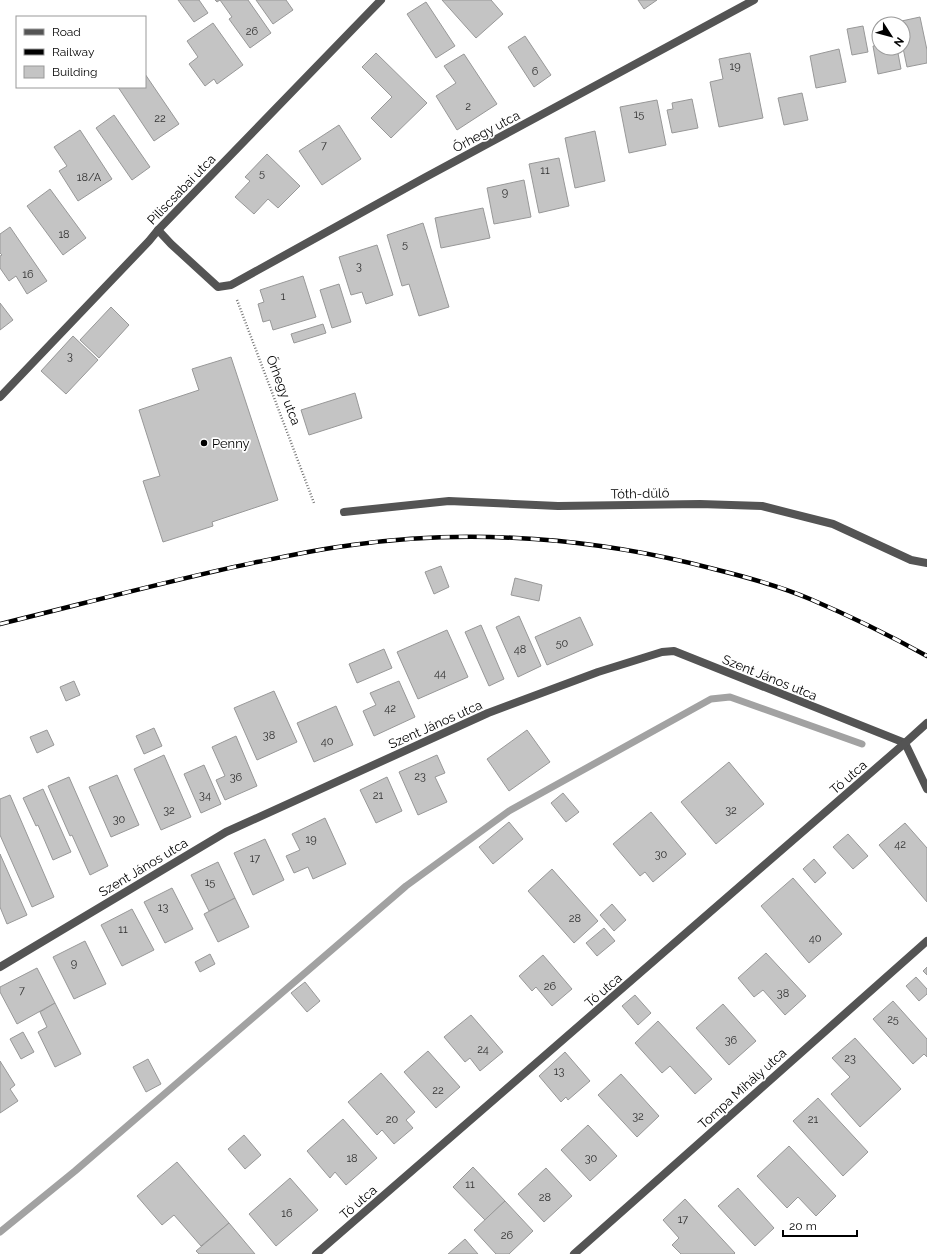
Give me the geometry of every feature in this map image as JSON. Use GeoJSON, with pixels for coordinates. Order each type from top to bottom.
{"type":"FeatureCollection","features":[{"type":"Feature","properties":{"kind":"street","name":"Piliscsabai utca"},"geometry":{"type":"LineString","coordinates":[[0,397],[158,230],[381,0]]}},
{"type":"Feature","properties":{"kind":"street","name":"Őrhegy utca"},"geometry":{"type":"LineString","coordinates":[[231,285],[424,178],[754,0]]}},
{"type":"Feature","properties":{"kind":"street"},"geometry":{"type":"LineString","coordinates":[[158,230],[218,287],[231,285]]}},
{"type":"Feature","properties":{"kind":"street","name":"Tóth-dűlő"},"geometry":{"type":"LineString","coordinates":[[344,512],[450,501],[558,506],[700,504],[762,506],[833,524],[911,560],[927,563]]}},
{"type":"Feature","properties":{"kind":"street","name":"Szent János utca"},"geometry":{"type":"LineString","coordinates":[[0,967],[226,832],[488,713],[598,672],[662,652],[674,651],[905,744]]}},
{"type":"Feature","properties":{"kind":"street","name":"Tó utca"},"geometry":{"type":"LineString","coordinates":[[316,1254],[905,744],[927,723]]}},
{"type":"Feature","properties":{"kind":"street"},"geometry":{"type":"LineString","coordinates":[[905,744],[927,789]]}},
{"type":"Feature","properties":{"kind":"street","name":"Tompa Mihály utca"},"geometry":{"type":"LineString","coordinates":[[574,1254],[927,941]]}},
{"type":"Feature","properties":{"kind":"path","name":"Őrhegy utca"},"geometry":{"type":"LineString","coordinates":[[231,285],[314,503]]}},
{"type":"Feature","properties":{"kind":"building"},"geometry":{"type":"Polygon","coordinates":[[[178,0],[199,0],[208,13],[194,22],[178,0]]]}},
{"type":"Feature","properties":{"kind":"building"},"geometry":{"type":"Polygon","coordinates":[[[220,0],[248,0],[271,33],[250,48],[229,19],[232,17],[220,0]]]}},
{"type":"Feature","properties":{"kind":"building"},"geometry":{"type":"Polygon","coordinates":[[[256,0],[286,0],[293,10],[273,24],[256,0]]]}},
{"type":"Feature","properties":{"kind":"building"},"geometry":{"type":"Polygon","coordinates":[[[442,0],[491,0],[503,14],[476,38],[442,0]]]}},
{"type":"Feature","properties":{"kind":"building"},"geometry":{"type":"Polygon","coordinates":[[[638,0],[657,0],[644,9],[638,0]]]}},
{"type":"Feature","properties":{"kind":"building"},"geometry":{"type":"Polygon","coordinates":[[[426,2],[455,46],[436,58],[407,14],[426,2]]]}},
{"type":"Feature","properties":{"kind":"building"},"geometry":{"type":"Polygon","coordinates":[[[920,17],[927,50],[927,63],[907,67],[905,56],[911,56],[911,19],[920,17]]]}},
{"type":"Feature","properties":{"kind":"building"},"geometry":{"type":"Polygon","coordinates":[[[213,23],[243,65],[217,84],[214,79],[205,86],[189,64],[198,57],[187,41],[213,23]]]}},
{"type":"Feature","properties":{"kind":"building"},"geometry":{"type":"Polygon","coordinates":[[[863,26],[868,52],[852,55],[847,29],[863,26]]]}},
{"type":"Feature","properties":{"kind":"building"},"geometry":{"type":"Polygon","coordinates":[[[525,36],[551,75],[534,87],[508,47],[525,36]]]}},
{"type":"Feature","properties":{"kind":"building"},"geometry":{"type":"Polygon","coordinates":[[[839,49],[846,82],[816,88],[810,56],[839,49]]]}},
{"type":"Feature","properties":{"kind":"building"},"geometry":{"type":"Polygon","coordinates":[[[376,53],[427,103],[391,138],[371,118],[392,97],[362,67],[376,53]]]}},
{"type":"Feature","properties":{"kind":"building"},"geometry":{"type":"Polygon","coordinates":[[[750,53],[763,118],[719,127],[710,82],[723,79],[719,59],[750,53]]]}},
{"type":"Feature","properties":{"kind":"building"},"geometry":{"type":"Polygon","coordinates":[[[464,54],[497,104],[457,130],[436,96],[456,83],[444,66],[464,54]]]}},
{"type":"Feature","properties":{"kind":"building"},"geometry":{"type":"Polygon","coordinates":[[[875,56],[899,56],[901,69],[878,74],[875,56]]]}},
{"type":"Feature","properties":{"kind":"building"},"geometry":{"type":"Polygon","coordinates":[[[146,75],[179,124],[154,141],[119,88],[146,88],[146,75]]]}},
{"type":"Feature","properties":{"kind":"building"},"geometry":{"type":"Polygon","coordinates":[[[802,93],[808,120],[784,125],[778,98],[802,93]]]}},
{"type":"Feature","properties":{"kind":"building"},"geometry":{"type":"Polygon","coordinates":[[[692,99],[698,128],[672,133],[667,110],[673,109],[672,103],[692,99]]]}},
{"type":"Feature","properties":{"kind":"building"},"geometry":{"type":"Polygon","coordinates":[[[657,100],[666,145],[629,153],[620,107],[657,100]]]}},
{"type":"Feature","properties":{"kind":"building"},"geometry":{"type":"Polygon","coordinates":[[[114,115],[150,167],[132,180],[96,128],[114,115]]]}},
{"type":"Feature","properties":{"kind":"building"},"geometry":{"type":"Polygon","coordinates":[[[339,125],[361,159],[322,185],[299,151],[339,125]]]}},
{"type":"Feature","properties":{"kind":"building"},"geometry":{"type":"Polygon","coordinates":[[[80,130],[112,179],[78,201],[59,171],[67,166],[54,147],[80,130]]]}},
{"type":"Feature","properties":{"kind":"building"},"geometry":{"type":"Polygon","coordinates":[[[595,131],[605,181],[575,188],[565,138],[595,131]]]}},
{"type":"Feature","properties":{"kind":"building"},"geometry":{"type":"Polygon","coordinates":[[[267,154],[300,186],[278,208],[268,199],[254,214],[235,197],[250,181],[245,177],[267,154]]]}},
{"type":"Feature","properties":{"kind":"building"},"geometry":{"type":"Polygon","coordinates":[[[559,158],[569,206],[539,213],[529,164],[559,158]]]}},
{"type":"Feature","properties":{"kind":"building"},"geometry":{"type":"Polygon","coordinates":[[[524,180],[531,217],[494,224],[487,188],[524,180]]]}},
{"type":"Feature","properties":{"kind":"building"},"geometry":{"type":"Polygon","coordinates":[[[50,189],[86,238],[63,255],[27,206],[50,189]]]}},
{"type":"Feature","properties":{"kind":"building"},"geometry":{"type":"Polygon","coordinates":[[[483,208],[490,238],[441,248],[435,218],[483,208]]]}},
{"type":"Feature","properties":{"kind":"building"},"geometry":{"type":"Polygon","coordinates":[[[423,223],[449,307],[419,316],[409,284],[402,286],[387,235],[423,223]]]}},
{"type":"Feature","properties":{"kind":"building"},"geometry":{"type":"Polygon","coordinates":[[[10,227],[47,281],[27,294],[16,276],[9,281],[0,268],[0,256],[2,255],[0,253],[0,234],[10,227]]]}},
{"type":"Feature","properties":{"kind":"building"},"geometry":{"type":"Polygon","coordinates":[[[377,245],[393,295],[366,304],[362,292],[351,295],[339,257],[377,245]]]}},
{"type":"Feature","properties":{"kind":"building"},"geometry":{"type":"Polygon","coordinates":[[[303,276],[316,317],[273,330],[270,320],[263,322],[258,304],[264,302],[260,290],[303,276]]]}},
{"type":"Feature","properties":{"kind":"building"},"geometry":{"type":"Polygon","coordinates":[[[339,284],[351,322],[332,328],[320,290],[339,284]]]}},
{"type":"Feature","properties":{"kind":"building"},"geometry":{"type":"Polygon","coordinates":[[[0,303],[13,320],[0,330],[0,303]]]}},
{"type":"Feature","properties":{"kind":"building"},"geometry":{"type":"Polygon","coordinates":[[[111,307],[129,325],[99,358],[80,340],[111,307]]]}},
{"type":"Feature","properties":{"kind":"building"},"geometry":{"type":"Polygon","coordinates":[[[323,324],[326,333],[294,343],[291,334],[323,324]]]}},
{"type":"Feature","properties":{"kind":"building"},"geometry":{"type":"Polygon","coordinates":[[[73,336],[98,360],[66,394],[41,371],[73,336]]]}},
{"type":"Feature","properties":{"kind":"building","name":"Penny"},"geometry":{"type":"Polygon","coordinates":[[[231,357],[278,500],[212,522],[213,526],[163,542],[143,481],[160,476],[139,410],[199,390],[192,369],[231,357]]]}},
{"type":"Feature","properties":{"kind":"building"},"geometry":{"type":"Polygon","coordinates":[[[355,393],[362,418],[309,435],[301,410],[355,393]]]}},
{"type":"Feature","properties":{"kind":"building"},"geometry":{"type":"Polygon","coordinates":[[[441,566],[449,587],[434,594],[425,572],[441,566]]]}},
{"type":"Feature","properties":{"kind":"building"},"geometry":{"type":"Polygon","coordinates":[[[515,578],[542,585],[539,601],[511,595],[515,578]]]}},
{"type":"Feature","properties":{"kind":"building"},"geometry":{"type":"Polygon","coordinates":[[[519,616],[541,666],[518,677],[496,627],[519,616]]]}},
{"type":"Feature","properties":{"kind":"building"},"geometry":{"type":"Polygon","coordinates":[[[580,617],[593,645],[547,665],[535,637],[580,617]]]}},
{"type":"Feature","properties":{"kind":"building"},"geometry":{"type":"Polygon","coordinates":[[[481,625],[504,679],[489,686],[465,632],[481,625]]]}},
{"type":"Feature","properties":{"kind":"building"},"geometry":{"type":"Polygon","coordinates":[[[447,630],[468,677],[418,699],[397,652],[447,630]]]}},
{"type":"Feature","properties":{"kind":"building"},"geometry":{"type":"Polygon","coordinates":[[[384,649],[392,668],[357,683],[349,664],[384,649]]]}},
{"type":"Feature","properties":{"kind":"building"},"geometry":{"type":"Polygon","coordinates":[[[74,681],[80,695],[66,701],[60,687],[74,681]]]}},
{"type":"Feature","properties":{"kind":"building"},"geometry":{"type":"Polygon","coordinates":[[[399,681],[415,717],[374,736],[363,711],[376,705],[370,693],[399,681]]]}},
{"type":"Feature","properties":{"kind":"building"},"geometry":{"type":"Polygon","coordinates":[[[274,691],[297,742],[257,760],[234,708],[274,691]]]}},
{"type":"Feature","properties":{"kind":"building"},"geometry":{"type":"Polygon","coordinates":[[[336,706],[353,745],[314,762],[297,723],[336,706]]]}},
{"type":"Feature","properties":{"kind":"building"},"geometry":{"type":"Polygon","coordinates":[[[154,728],[162,746],[144,754],[136,736],[154,728]]]}},
{"type":"Feature","properties":{"kind":"building"},"geometry":{"type":"Polygon","coordinates":[[[47,730],[54,745],[37,753],[30,737],[47,730]]]}},
{"type":"Feature","properties":{"kind":"building"},"geometry":{"type":"Polygon","coordinates":[[[527,730],[550,762],[509,791],[487,759],[527,730]]]}},
{"type":"Feature","properties":{"kind":"building"},"geometry":{"type":"Polygon","coordinates":[[[236,736],[257,786],[225,800],[216,780],[225,776],[212,747],[236,736]]]}},
{"type":"Feature","properties":{"kind":"building"},"geometry":{"type":"Polygon","coordinates":[[[164,755],[191,817],[161,830],[134,769],[164,755]]]}},
{"type":"Feature","properties":{"kind":"building"},"geometry":{"type":"Polygon","coordinates":[[[437,755],[445,773],[435,777],[447,802],[418,815],[399,772],[437,755]]]}},
{"type":"Feature","properties":{"kind":"building"},"geometry":{"type":"Polygon","coordinates":[[[729,762],[764,804],[716,844],[681,802],[729,762]]]}},
{"type":"Feature","properties":{"kind":"building"},"geometry":{"type":"Polygon","coordinates":[[[204,765],[221,804],[201,813],[184,774],[204,765]]]}},
{"type":"Feature","properties":{"kind":"building"},"geometry":{"type":"Polygon","coordinates":[[[117,775],[139,825],[111,837],[89,787],[117,775]]]}},
{"type":"Feature","properties":{"kind":"building"},"geometry":{"type":"Polygon","coordinates":[[[69,777],[108,866],[90,875],[72,835],[70,836],[48,786],[69,777]]]}},
{"type":"Feature","properties":{"kind":"building"},"geometry":{"type":"Polygon","coordinates":[[[387,777],[402,811],[376,823],[360,790],[387,777]]]}},
{"type":"Feature","properties":{"kind":"building"},"geometry":{"type":"Polygon","coordinates":[[[43,789],[71,852],[53,860],[38,825],[36,826],[23,798],[43,789]]]}},
{"type":"Feature","properties":{"kind":"building"},"geometry":{"type":"Polygon","coordinates":[[[563,793],[579,812],[566,822],[551,803],[563,793]]]}},
{"type":"Feature","properties":{"kind":"building"},"geometry":{"type":"Polygon","coordinates":[[[10,795],[54,897],[32,907],[0,835],[0,799],[10,795]]]}},
{"type":"Feature","properties":{"kind":"building"},"geometry":{"type":"Polygon","coordinates":[[[651,812],[686,854],[653,882],[645,872],[640,876],[613,844],[651,812]]]}},
{"type":"Feature","properties":{"kind":"building"},"geometry":{"type":"Polygon","coordinates":[[[325,818],[346,864],[313,879],[308,867],[294,873],[286,856],[300,850],[292,834],[325,818]]]}},
{"type":"Feature","properties":{"kind":"building"},"geometry":{"type":"Polygon","coordinates":[[[509,822],[523,839],[493,864],[479,847],[509,822]]]}},
{"type":"Feature","properties":{"kind":"building"},"geometry":{"type":"Polygon","coordinates":[[[905,823],[927,848],[927,902],[879,845],[905,823]]]}},
{"type":"Feature","properties":{"kind":"building"},"geometry":{"type":"Polygon","coordinates":[[[848,834],[868,856],[853,869],[833,847],[848,834]]]}},
{"type":"Feature","properties":{"kind":"building"},"geometry":{"type":"Polygon","coordinates":[[[265,839],[284,880],[253,895],[234,853],[265,839]]]}},
{"type":"Feature","properties":{"kind":"building"},"geometry":{"type":"Polygon","coordinates":[[[0,854],[27,915],[7,924],[0,907],[0,854]]]}},
{"type":"Feature","properties":{"kind":"building"},"geometry":{"type":"Polygon","coordinates":[[[814,859],[826,873],[815,883],[803,869],[814,859]]]}},
{"type":"Feature","properties":{"kind":"building"},"geometry":{"type":"Polygon","coordinates":[[[218,862],[235,898],[209,911],[191,875],[218,862]]]}},
{"type":"Feature","properties":{"kind":"building"},"geometry":{"type":"Polygon","coordinates":[[[552,869],[598,921],[574,943],[528,891],[552,869]]]}},
{"type":"Feature","properties":{"kind":"building"},"geometry":{"type":"Polygon","coordinates":[[[793,878],[842,934],[809,963],[761,906],[793,878]]]}},
{"type":"Feature","properties":{"kind":"building"},"geometry":{"type":"Polygon","coordinates":[[[172,888],[193,929],[165,943],[144,902],[172,888]]]}},
{"type":"Feature","properties":{"kind":"building"},"geometry":{"type":"Polygon","coordinates":[[[235,898],[249,927],[218,942],[204,914],[235,898]]]}},
{"type":"Feature","properties":{"kind":"building"},"geometry":{"type":"Polygon","coordinates":[[[612,904],[626,920],[614,931],[600,915],[612,904]]]}},
{"type":"Feature","properties":{"kind":"building"},"geometry":{"type":"Polygon","coordinates":[[[132,909],[154,950],[122,966],[101,925],[132,909]]]}},
{"type":"Feature","properties":{"kind":"building"},"geometry":{"type":"Polygon","coordinates":[[[604,928],[615,941],[597,956],[586,943],[604,928]]]}},
{"type":"Feature","properties":{"kind":"building"},"geometry":{"type":"Polygon","coordinates":[[[85,941],[106,984],[74,999],[53,957],[85,941]]]}},
{"type":"Feature","properties":{"kind":"building"},"geometry":{"type":"Polygon","coordinates":[[[766,953],[806,996],[785,1015],[763,990],[754,997],[738,978],[766,953]]]}},
{"type":"Feature","properties":{"kind":"building"},"geometry":{"type":"Polygon","coordinates":[[[210,954],[215,964],[200,972],[195,962],[210,954]]]}},
{"type":"Feature","properties":{"kind":"building"},"geometry":{"type":"Polygon","coordinates":[[[543,955],[572,989],[552,1006],[536,987],[532,991],[519,976],[543,955]]]}},
{"type":"Feature","properties":{"kind":"building"},"geometry":{"type":"Polygon","coordinates":[[[927,967],[927,975],[923,971],[927,967]]]}},
{"type":"Feature","properties":{"kind":"building"},"geometry":{"type":"Polygon","coordinates":[[[37,968],[55,1003],[17,1024],[0,992],[0,987],[37,968]]]}},
{"type":"Feature","properties":{"kind":"building"},"geometry":{"type":"Polygon","coordinates":[[[916,977],[927,989],[927,994],[919,1001],[906,986],[916,977]]]}},
{"type":"Feature","properties":{"kind":"building"},"geometry":{"type":"Polygon","coordinates":[[[305,982],[320,1001],[307,1012],[291,993],[305,982]]]}},
{"type":"Feature","properties":{"kind":"building"},"geometry":{"type":"Polygon","coordinates":[[[635,995],[651,1013],[638,1025],[622,1006],[635,995]]]}},
{"type":"Feature","properties":{"kind":"building"},"geometry":{"type":"Polygon","coordinates":[[[893,1001],[927,1039],[927,1057],[924,1054],[913,1064],[873,1019],[893,1001]]]}},
{"type":"Feature","properties":{"kind":"building"},"geometry":{"type":"Polygon","coordinates":[[[55,1003],[81,1054],[55,1067],[38,1032],[47,1027],[40,1012],[55,1003]]]}},
{"type":"Feature","properties":{"kind":"building"},"geometry":{"type":"Polygon","coordinates":[[[723,1004],[756,1041],[729,1065],[696,1028],[723,1004]]]}},
{"type":"Feature","properties":{"kind":"building"},"geometry":{"type":"Polygon","coordinates":[[[471,1015],[503,1052],[480,1071],[470,1058],[465,1062],[444,1037],[471,1015]]]}},
{"type":"Feature","properties":{"kind":"building"},"geometry":{"type":"Polygon","coordinates":[[[658,1021],[712,1079],[695,1094],[670,1066],[662,1073],[635,1043],[658,1021]]]}},
{"type":"Feature","properties":{"kind":"building"},"geometry":{"type":"Polygon","coordinates":[[[23,1032],[34,1052],[21,1059],[10,1039],[23,1032]]]}},
{"type":"Feature","properties":{"kind":"building"},"geometry":{"type":"Polygon","coordinates":[[[855,1038],[901,1089],[860,1127],[831,1094],[850,1077],[832,1058],[855,1038]]]}},
{"type":"Feature","properties":{"kind":"building"},"geometry":{"type":"Polygon","coordinates":[[[428,1051],[460,1087],[436,1108],[404,1072],[428,1051]]]}},
{"type":"Feature","properties":{"kind":"building"},"geometry":{"type":"Polygon","coordinates":[[[565,1052],[590,1081],[568,1100],[566,1097],[561,1102],[539,1076],[565,1052]]]}},
{"type":"Feature","properties":{"kind":"building"},"geometry":{"type":"Polygon","coordinates":[[[148,1059],[161,1084],[146,1092],[133,1067],[148,1059]]]}},
{"type":"Feature","properties":{"kind":"building"},"geometry":{"type":"Polygon","coordinates":[[[0,1061],[15,1085],[10,1089],[18,1101],[0,1113],[0,1061]]]}},
{"type":"Feature","properties":{"kind":"building"},"geometry":{"type":"Polygon","coordinates":[[[381,1073],[415,1112],[406,1120],[413,1128],[394,1144],[382,1130],[377,1135],[348,1102],[381,1073]]]}},
{"type":"Feature","properties":{"kind":"building"},"geometry":{"type":"Polygon","coordinates":[[[621,1074],[659,1116],[637,1137],[598,1095],[621,1074]]]}},
{"type":"Feature","properties":{"kind":"building"},"geometry":{"type":"Polygon","coordinates":[[[818,1098],[868,1152],[843,1176],[793,1121],[818,1098]]]}},
{"type":"Feature","properties":{"kind":"building"},"geometry":{"type":"Polygon","coordinates":[[[343,1119],[377,1158],[346,1185],[335,1172],[330,1178],[307,1151],[343,1119]]]}},
{"type":"Feature","properties":{"kind":"building"},"geometry":{"type":"Polygon","coordinates":[[[588,1125],[617,1156],[590,1181],[561,1150],[588,1125]]]}},
{"type":"Feature","properties":{"kind":"building"},"geometry":{"type":"Polygon","coordinates":[[[244,1135],[261,1155],[245,1169],[228,1149],[244,1135]]]}},
{"type":"Feature","properties":{"kind":"building"},"geometry":{"type":"Polygon","coordinates":[[[789,1146],[836,1196],[816,1216],[798,1197],[787,1208],[757,1176],[789,1146]]]}},
{"type":"Feature","properties":{"kind":"building"},"geometry":{"type":"Polygon","coordinates":[[[177,1162],[229,1223],[201,1246],[174,1215],[162,1225],[137,1196],[177,1162]]]}},
{"type":"Feature","properties":{"kind":"building"},"geometry":{"type":"Polygon","coordinates":[[[473,1167],[505,1201],[485,1220],[453,1187],[473,1167]]]}},
{"type":"Feature","properties":{"kind":"building"},"geometry":{"type":"Polygon","coordinates":[[[546,1168],[572,1196],[544,1222],[518,1194],[546,1168]]]}},
{"type":"Feature","properties":{"kind":"building"},"geometry":{"type":"Polygon","coordinates":[[[290,1178],[318,1210],[276,1246],[249,1214],[290,1178]]]}},
{"type":"Feature","properties":{"kind":"building"},"geometry":{"type":"Polygon","coordinates":[[[738,1188],[774,1228],[755,1246],[718,1206],[738,1188]]]}},
{"type":"Feature","properties":{"kind":"building"},"geometry":{"type":"Polygon","coordinates":[[[685,1199],[735,1253],[734,1254],[681,1254],[672,1245],[679,1238],[663,1220],[685,1199]]]}},
{"type":"Feature","properties":{"kind":"building"},"geometry":{"type":"Polygon","coordinates":[[[505,1201],[533,1231],[509,1254],[496,1254],[474,1230],[505,1201]]]}},
{"type":"Feature","properties":{"kind":"building"},"geometry":{"type":"Polygon","coordinates":[[[229,1223],[255,1254],[199,1254],[196,1251],[229,1223]]]}},
{"type":"Feature","properties":{"kind":"building"},"geometry":{"type":"Polygon","coordinates":[[[465,1239],[478,1254],[448,1254],[465,1239]]]}},
{"type":"Feature","properties":{"kind":"waterway"},"geometry":{"type":"LineString","coordinates":[[0,1232],[75,1171],[406,886],[509,811],[711,699],[730,697],[862,744]]}},
{"type":"Feature","properties":{"kind":"railway"},"geometry":{"type":"LineString","coordinates":[[0,624],[193,576],[316,551],[397,540],[443,537],[488,537],[580,543],[670,558],[738,575],[799,594],[869,626],[927,656]]}},
{"type":"Feature","properties":{"kind":"place","name":"Penny"},"geometry":{"type":"Point","coordinates":[204,443]}}]}
